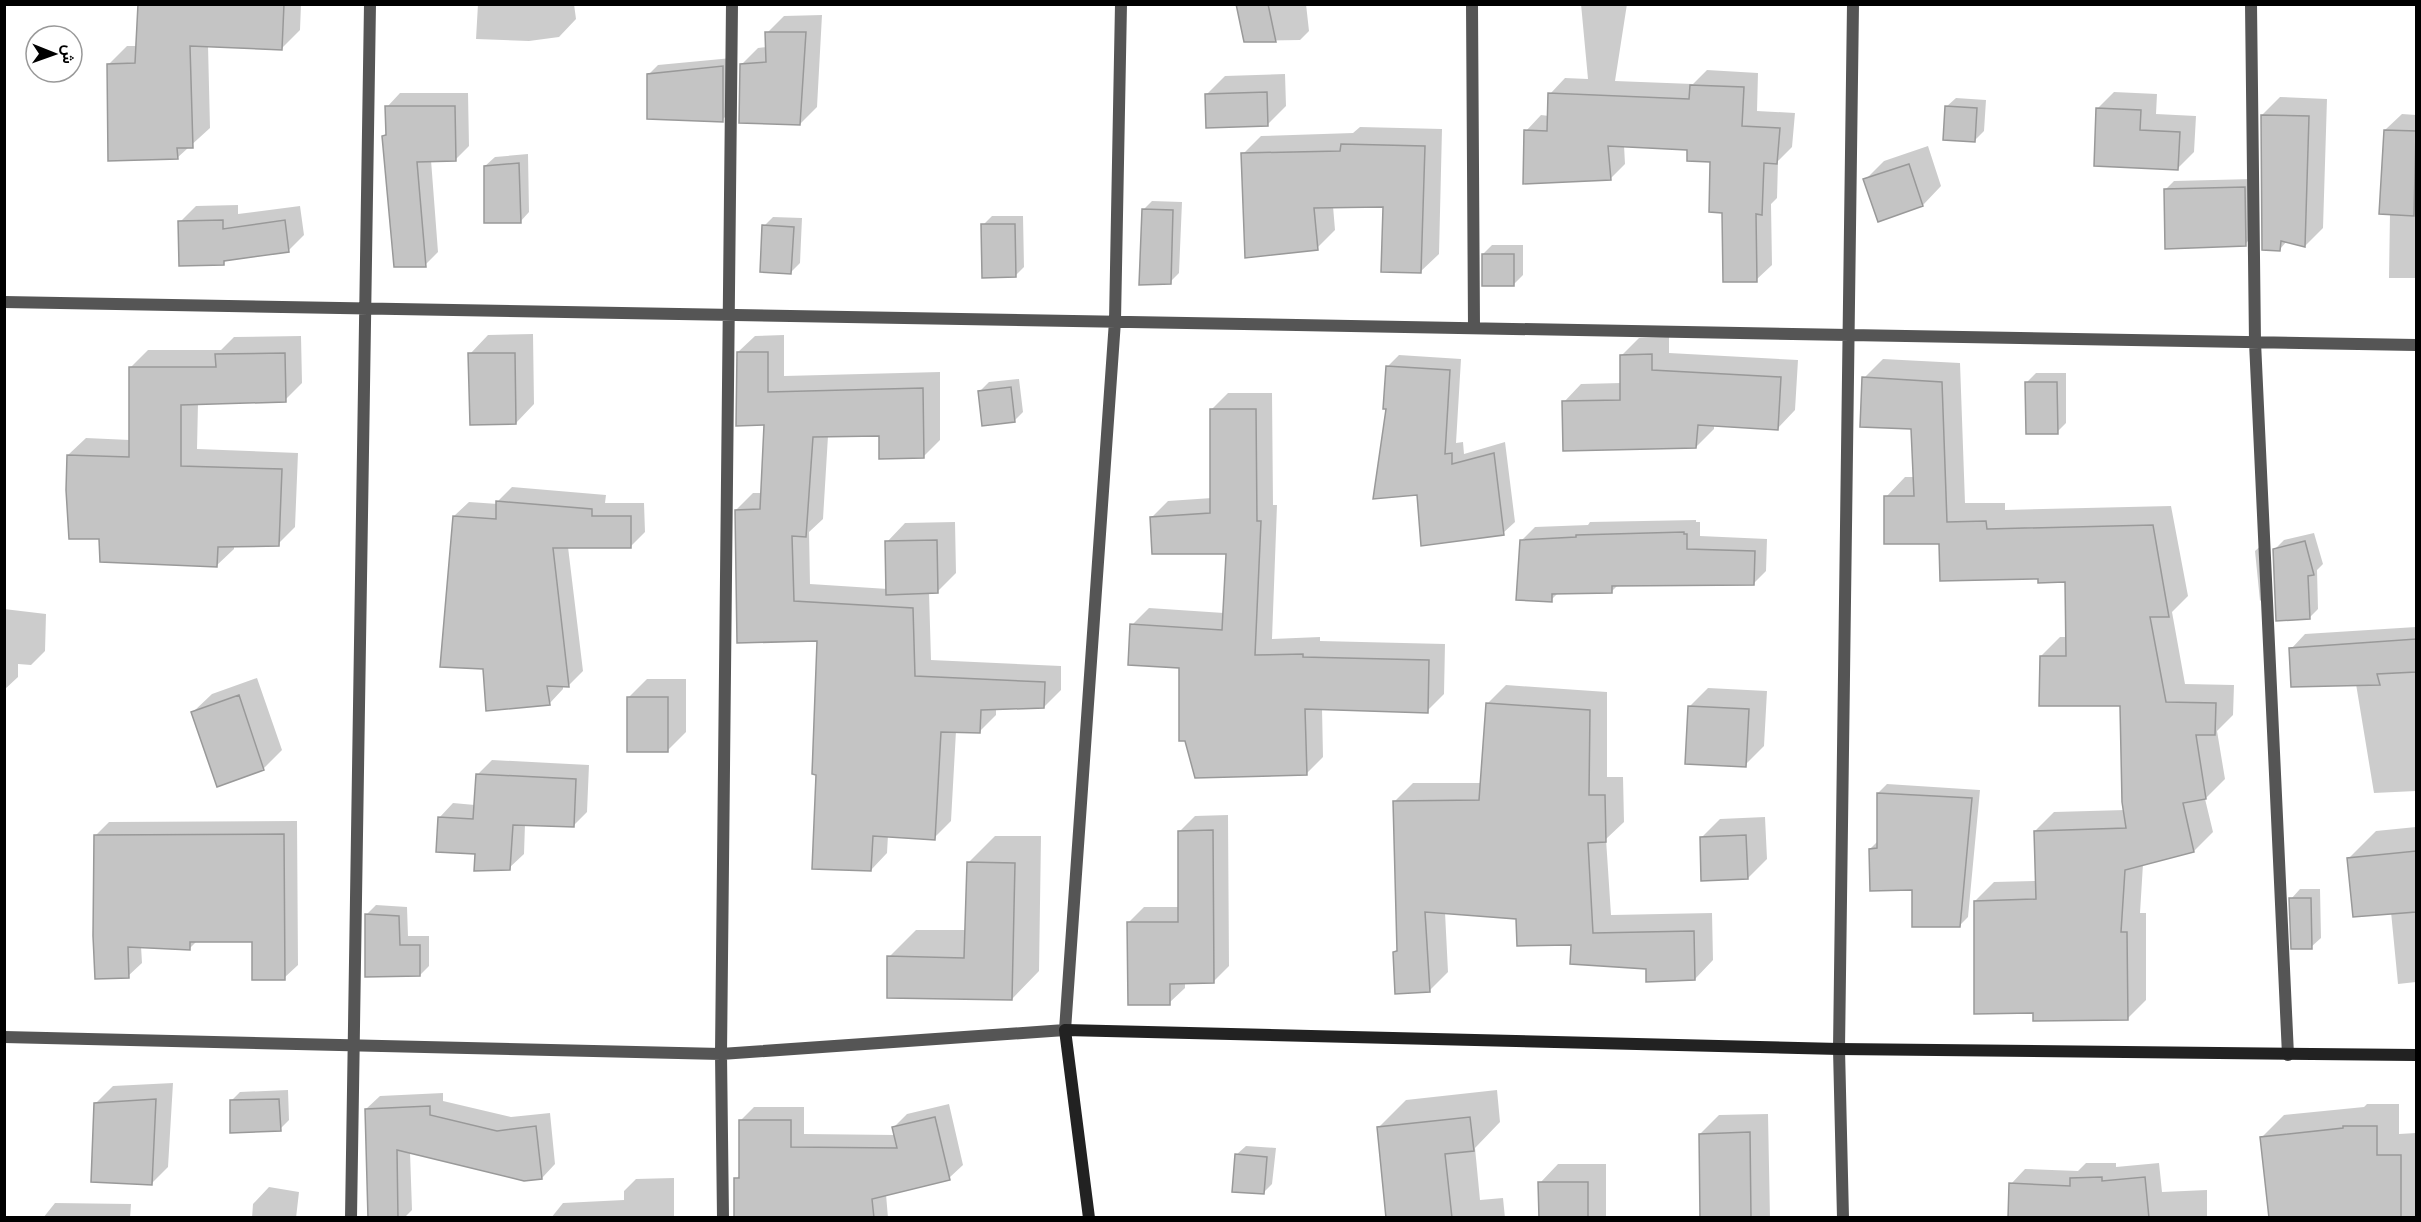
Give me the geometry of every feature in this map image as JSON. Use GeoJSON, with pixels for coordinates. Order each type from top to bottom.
{"type":"FeatureCollection","features":[{"type":"Feature","properties":{"kind":"main road"},"geometry":{"type":"LineString","coordinates":[[1089,1218],[1065,1030],[1839,1049],[2416,1055]]}},
{"type":"Feature","properties":{"kind":"street"},"geometry":{"type":"LineString","coordinates":[[351,1218],[370,4]]}},
{"type":"Feature","properties":{"kind":"street"},"geometry":{"type":"LineString","coordinates":[[723,1218],[721,1054],[732,4]]}},
{"type":"Feature","properties":{"kind":"street"},"geometry":{"type":"LineString","coordinates":[[4,1037],[721,1054],[1065,1030],[1115,321],[1121,4]]}},
{"type":"Feature","properties":{"kind":"street"},"geometry":{"type":"LineString","coordinates":[[1473,4],[1474,328]]}},
{"type":"Feature","properties":{"kind":"street"},"geometry":{"type":"LineString","coordinates":[[1844,1218],[1839,1049],[1853,4]]}},
{"type":"Feature","properties":{"kind":"street"},"geometry":{"type":"LineString","coordinates":[[2251,4],[2256,342],[2288,1054]]}},
{"type":"Feature","properties":{"kind":"street"},"geometry":{"type":"LineString","coordinates":[[4,302],[2416,345]]}},
{"type":"Feature","properties":{"kind":"building"},"geometry":{"type":"Polygon","coordinates":[[[138,4],[284,4],[282,50],[190,46],[193,148],[177,148],[178,159],[108,161],[107,64],[135,63],[138,4]]]}},
{"type":"Feature","properties":{"kind":"building"},"geometry":{"type":"Polygon","coordinates":[[[1236,4],[1268,4],[1276,42],[1244,42],[1236,4]]]}},
{"type":"Feature","properties":{"kind":"building"},"geometry":{"type":"Polygon","coordinates":[[[765,32],[806,32],[800,125],[739,123],[740,64],[766,62],[765,32]]]}},
{"type":"Feature","properties":{"kind":"building"},"geometry":{"type":"Polygon","coordinates":[[[723,66],[723,122],[647,119],[647,74],[723,66]]]}},
{"type":"Feature","properties":{"kind":"building"},"geometry":{"type":"Polygon","coordinates":[[[1690,85],[1744,87],[1742,126],[1780,128],[1777,164],[1764,163],[1762,215],[1756,214],[1757,282],[1723,282],[1722,213],[1709,212],[1710,162],[1687,161],[1687,150],[1608,146],[1611,180],[1523,184],[1524,130],[1547,131],[1548,93],[1689,99],[1690,85]]]}},
{"type":"Feature","properties":{"kind":"building"},"geometry":{"type":"Polygon","coordinates":[[[1267,92],[1268,126],[1206,128],[1205,94],[1267,92]]]}},
{"type":"Feature","properties":{"kind":"building"},"geometry":{"type":"Polygon","coordinates":[[[385,106],[455,106],[456,161],[417,162],[426,267],[394,267],[382,136],[386,135],[385,106]]]}},
{"type":"Feature","properties":{"kind":"building"},"geometry":{"type":"Polygon","coordinates":[[[1945,106],[1977,108],[1975,142],[1943,140],[1945,106]]]}},
{"type":"Feature","properties":{"kind":"building"},"geometry":{"type":"Polygon","coordinates":[[[2096,108],[2141,110],[2140,130],[2180,132],[2178,170],[2094,166],[2096,108]]]}},
{"type":"Feature","properties":{"kind":"building"},"geometry":{"type":"Polygon","coordinates":[[[2261,115],[2309,116],[2305,247],[2281,241],[2280,251],[2262,250],[2261,115]]]}},
{"type":"Feature","properties":{"kind":"building"},"geometry":{"type":"Polygon","coordinates":[[[2384,130],[2416,131],[2414,216],[2379,214],[2384,130]]]}},
{"type":"Feature","properties":{"kind":"building"},"geometry":{"type":"Polygon","coordinates":[[[1341,144],[1425,146],[1421,273],[1381,272],[1383,207],[1314,208],[1318,250],[1245,258],[1241,153],[1340,151],[1341,144]]]}},
{"type":"Feature","properties":{"kind":"building"},"geometry":{"type":"Polygon","coordinates":[[[519,163],[521,223],[484,223],[484,166],[519,163]]]}},
{"type":"Feature","properties":{"kind":"building"},"geometry":{"type":"Polygon","coordinates":[[[1909,164],[1923,206],[1878,222],[1863,179],[1909,164]]]}},
{"type":"Feature","properties":{"kind":"building"},"geometry":{"type":"Polygon","coordinates":[[[2245,187],[2246,246],[2165,249],[2164,189],[2245,187]]]}},
{"type":"Feature","properties":{"kind":"building"},"geometry":{"type":"Polygon","coordinates":[[[1142,209],[1173,210],[1171,284],[1139,285],[1142,209]]]}},
{"type":"Feature","properties":{"kind":"building"},"geometry":{"type":"Polygon","coordinates":[[[223,220],[223,229],[285,220],[289,252],[224,261],[224,265],[179,266],[178,221],[223,220]]]}},
{"type":"Feature","properties":{"kind":"building"},"geometry":{"type":"Polygon","coordinates":[[[981,224],[1015,224],[1016,277],[982,278],[981,224]]]}},
{"type":"Feature","properties":{"kind":"building"},"geometry":{"type":"Polygon","coordinates":[[[762,225],[794,227],[791,274],[760,272],[762,225]]]}},
{"type":"Feature","properties":{"kind":"building"},"geometry":{"type":"Polygon","coordinates":[[[1482,254],[1514,254],[1514,286],[1482,286],[1482,254]]]}},
{"type":"Feature","properties":{"kind":"building"},"geometry":{"type":"Polygon","coordinates":[[[737,352],[768,352],[768,392],[923,388],[924,458],[879,459],[879,436],[813,437],[806,537],[792,536],[794,601],[913,608],[915,676],[1045,682],[1044,708],[981,710],[980,733],[941,732],[935,840],[873,836],[871,871],[812,869],[816,775],[812,774],[817,641],[737,643],[735,510],[760,509],[764,425],[736,426],[737,352]]]}},
{"type":"Feature","properties":{"kind":"building"},"geometry":{"type":"Polygon","coordinates":[[[285,353],[286,402],[181,405],[181,466],[282,469],[279,546],[218,547],[217,567],[100,562],[99,539],[69,539],[66,490],[67,455],[129,457],[129,367],[216,367],[215,354],[285,353]]]}},
{"type":"Feature","properties":{"kind":"building"},"geometry":{"type":"Polygon","coordinates":[[[468,353],[515,353],[516,424],[470,425],[468,353]]]}},
{"type":"Feature","properties":{"kind":"building"},"geometry":{"type":"Polygon","coordinates":[[[1652,354],[1652,370],[1781,377],[1778,430],[1698,425],[1696,448],[1563,451],[1562,401],[1620,400],[1620,355],[1652,354]]]}},
{"type":"Feature","properties":{"kind":"building"},"geometry":{"type":"Polygon","coordinates":[[[1386,366],[1450,370],[1445,454],[1452,453],[1452,464],[1494,453],[1504,535],[1421,546],[1417,495],[1373,499],[1386,409],[1383,409],[1386,366]]]}},
{"type":"Feature","properties":{"kind":"building"},"geometry":{"type":"Polygon","coordinates":[[[1862,377],[1942,382],[1947,522],[1986,521],[1987,529],[2153,525],[2169,617],[2150,617],[2166,702],[2216,703],[2215,735],[2196,735],[2206,799],[2183,803],[2194,852],[2125,870],[2121,932],[2127,932],[2128,1020],[2033,1021],[2033,1013],[1974,1014],[1974,901],[2036,899],[2034,831],[2126,828],[2122,802],[2120,706],[2039,706],[2040,656],[2066,656],[2065,582],[2038,583],[2038,579],[1940,581],[1939,544],[1884,544],[1884,496],[1914,496],[1911,429],[1860,427],[1862,377]]]}},
{"type":"Feature","properties":{"kind":"building"},"geometry":{"type":"Polygon","coordinates":[[[2025,382],[2057,382],[2058,434],[2026,434],[2025,382]]]}},
{"type":"Feature","properties":{"kind":"building"},"geometry":{"type":"Polygon","coordinates":[[[1011,387],[1015,422],[982,426],[978,391],[1011,387]]]}},
{"type":"Feature","properties":{"kind":"building"},"geometry":{"type":"Polygon","coordinates":[[[1210,409],[1256,409],[1257,521],[1261,521],[1255,655],[1303,654],[1303,657],[1429,660],[1428,713],[1305,709],[1307,775],[1195,778],[1185,741],[1179,741],[1179,668],[1128,665],[1130,624],[1222,630],[1226,554],[1152,554],[1150,517],[1210,513],[1210,409]]]}},
{"type":"Feature","properties":{"kind":"building"},"geometry":{"type":"Polygon","coordinates":[[[496,501],[592,509],[592,516],[631,516],[631,548],[553,548],[569,687],[547,686],[550,705],[486,711],[483,669],[440,667],[453,516],[496,519],[496,501]]]}},
{"type":"Feature","properties":{"kind":"building"},"geometry":{"type":"Polygon","coordinates":[[[1684,532],[1687,534],[1687,549],[1755,551],[1754,585],[1612,586],[1612,593],[1552,594],[1552,602],[1516,600],[1520,540],[1576,537],[1576,535],[1684,532]]]}},
{"type":"Feature","properties":{"kind":"building"},"geometry":{"type":"Polygon","coordinates":[[[937,540],[938,593],[886,595],[885,541],[937,540]]]}},
{"type":"Feature","properties":{"kind":"building"},"geometry":{"type":"Polygon","coordinates":[[[2305,541],[2314,575],[2308,576],[2310,619],[2276,621],[2273,549],[2305,541]]]}},
{"type":"Feature","properties":{"kind":"building"},"geometry":{"type":"Polygon","coordinates":[[[2416,639],[2416,672],[2377,674],[2380,685],[2291,687],[2289,648],[2416,639]]]}},
{"type":"Feature","properties":{"kind":"building"},"geometry":{"type":"Polygon","coordinates":[[[239,695],[264,770],[217,787],[191,712],[239,695]]]}},
{"type":"Feature","properties":{"kind":"building"},"geometry":{"type":"Polygon","coordinates":[[[627,697],[668,697],[668,752],[627,752],[627,697]]]}},
{"type":"Feature","properties":{"kind":"building"},"geometry":{"type":"Polygon","coordinates":[[[1486,703],[1590,710],[1589,795],[1605,795],[1606,842],[1588,843],[1593,933],[1694,931],[1695,980],[1646,982],[1646,969],[1570,964],[1571,945],[1517,946],[1516,919],[1425,912],[1430,992],[1395,994],[1393,952],[1397,951],[1393,801],[1479,800],[1486,703]]]}},
{"type":"Feature","properties":{"kind":"building"},"geometry":{"type":"Polygon","coordinates":[[[1688,706],[1749,709],[1746,767],[1685,764],[1688,706]]]}},
{"type":"Feature","properties":{"kind":"building"},"geometry":{"type":"Polygon","coordinates":[[[476,774],[576,779],[574,827],[513,825],[510,870],[474,871],[475,854],[436,852],[438,817],[473,819],[476,774]]]}},
{"type":"Feature","properties":{"kind":"building"},"geometry":{"type":"Polygon","coordinates":[[[1877,793],[1972,798],[1960,927],[1912,927],[1912,890],[1870,891],[1869,849],[1877,848],[1877,793]]]}},
{"type":"Feature","properties":{"kind":"building"},"geometry":{"type":"Polygon","coordinates":[[[1213,830],[1214,983],[1170,984],[1170,1005],[1128,1005],[1127,922],[1178,922],[1178,831],[1213,830]]]}},
{"type":"Feature","properties":{"kind":"building"},"geometry":{"type":"Polygon","coordinates":[[[284,834],[285,980],[252,980],[252,942],[190,942],[190,950],[128,947],[129,978],[95,979],[94,835],[284,834]]]}},
{"type":"Feature","properties":{"kind":"building"},"geometry":{"type":"Polygon","coordinates":[[[1746,835],[1748,879],[1701,881],[1700,837],[1746,835]]]}},
{"type":"Feature","properties":{"kind":"building"},"geometry":{"type":"Polygon","coordinates":[[[2416,851],[2416,912],[2353,917],[2347,858],[2416,851]]]}},
{"type":"Feature","properties":{"kind":"building"},"geometry":{"type":"Polygon","coordinates":[[[967,862],[1015,863],[1012,1000],[887,998],[887,956],[964,958],[967,862]]]}},
{"type":"Feature","properties":{"kind":"building"},"geometry":{"type":"Polygon","coordinates":[[[2289,898],[2311,898],[2312,949],[2291,949],[2289,898]]]}},
{"type":"Feature","properties":{"kind":"building"},"geometry":{"type":"Polygon","coordinates":[[[365,914],[399,916],[400,945],[420,945],[420,976],[365,977],[365,914]]]}},
{"type":"Feature","properties":{"kind":"building"},"geometry":{"type":"Polygon","coordinates":[[[156,1099],[152,1185],[91,1182],[94,1103],[156,1099]]]}},
{"type":"Feature","properties":{"kind":"building"},"geometry":{"type":"Polygon","coordinates":[[[279,1099],[281,1131],[230,1133],[230,1100],[279,1099]]]}},
{"type":"Feature","properties":{"kind":"building"},"geometry":{"type":"Polygon","coordinates":[[[430,1106],[430,1115],[497,1131],[536,1126],[542,1179],[524,1181],[397,1150],[398,1218],[368,1218],[365,1109],[430,1106]]]}},
{"type":"Feature","properties":{"kind":"building"},"geometry":{"type":"Polygon","coordinates":[[[935,1117],[950,1180],[872,1199],[874,1218],[734,1218],[734,1178],[739,1178],[739,1120],[791,1120],[791,1147],[897,1148],[892,1127],[935,1117]]]}},
{"type":"Feature","properties":{"kind":"building"},"geometry":{"type":"Polygon","coordinates":[[[1470,1117],[1474,1151],[1445,1154],[1452,1218],[1386,1218],[1377,1127],[1470,1117]]]}},
{"type":"Feature","properties":{"kind":"building"},"geometry":{"type":"Polygon","coordinates":[[[2343,1126],[2377,1126],[2377,1155],[2401,1155],[2401,1218],[2269,1218],[2260,1137],[2343,1128],[2343,1126]]]}},
{"type":"Feature","properties":{"kind":"building"},"geometry":{"type":"Polygon","coordinates":[[[1750,1132],[1751,1218],[1700,1218],[1699,1134],[1750,1132]]]}},
{"type":"Feature","properties":{"kind":"building"},"geometry":{"type":"Polygon","coordinates":[[[1235,1154],[1267,1157],[1264,1194],[1232,1192],[1235,1154]]]}},
{"type":"Feature","properties":{"kind":"building"},"geometry":{"type":"Polygon","coordinates":[[[2102,1177],[2102,1181],[2145,1177],[2149,1218],[2008,1218],[2009,1183],[2070,1186],[2070,1178],[2102,1177]]]}},
{"type":"Feature","properties":{"kind":"building"},"geometry":{"type":"Polygon","coordinates":[[[1538,1182],[1588,1182],[1588,1218],[1539,1218],[1538,1182]]]}}]}
